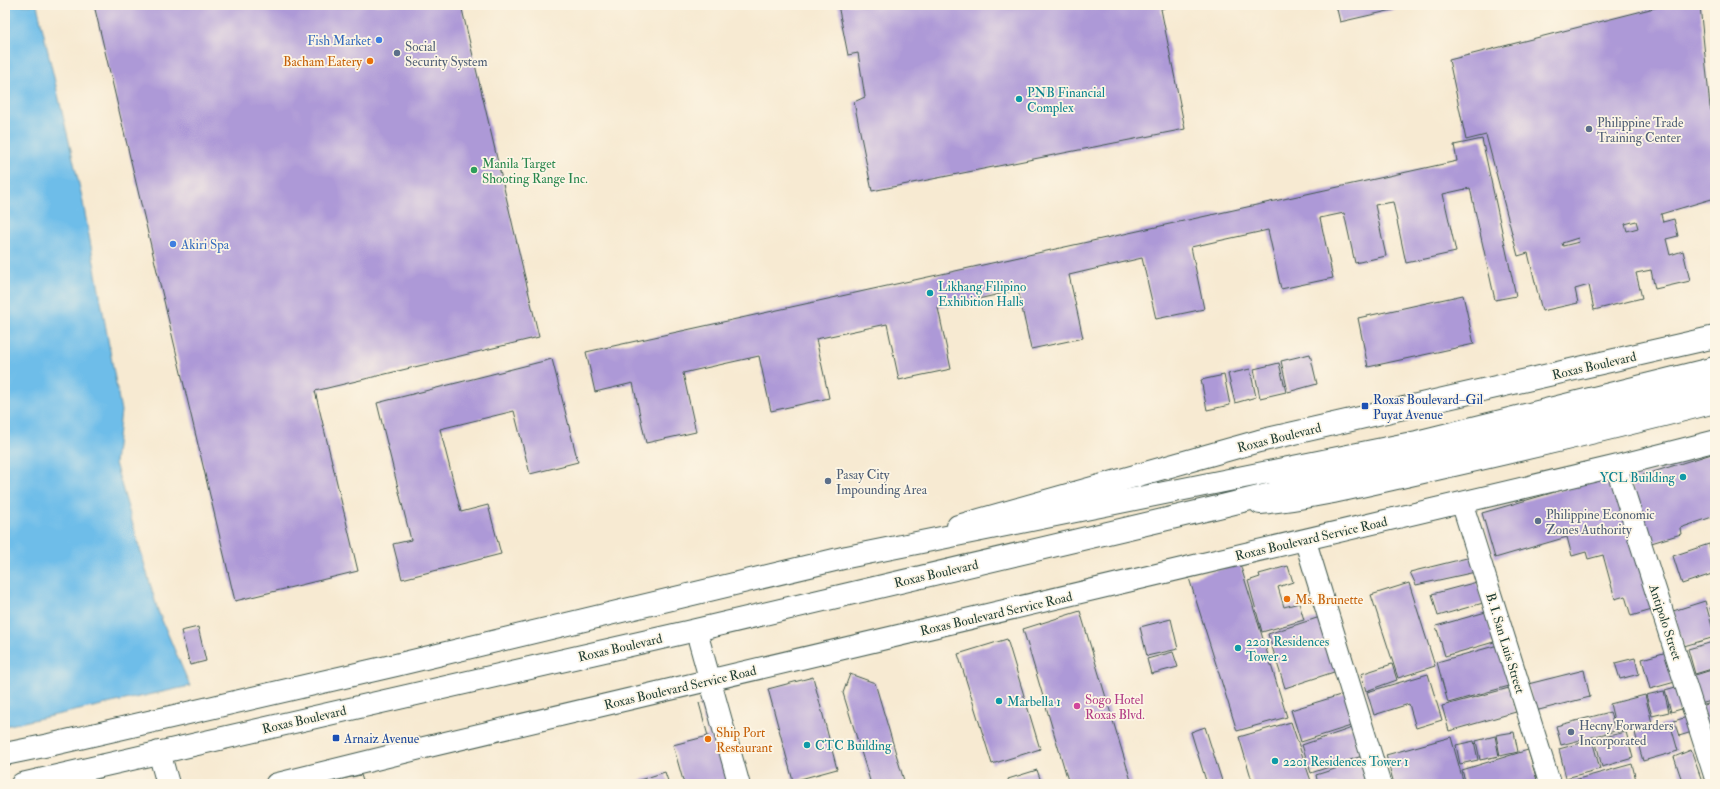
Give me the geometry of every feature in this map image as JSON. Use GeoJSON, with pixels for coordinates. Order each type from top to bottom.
{"type":"FeatureCollection","features":[{"type":"Feature","properties":{"kind":"main road","name":"Roxas Boulevard"},"geometry":{"type":"LineString","coordinates":[[5,754],[56,744],[396,665],[847,557],[1258,441],[1713,338]]}},
{"type":"Feature","properties":{"kind":"main road","name":"Roxas Boulevard"},"geometry":{"type":"LineString","coordinates":[[22,784],[58,781],[159,752],[696,630],[1218,507],[1419,449],[1715,368]]}},
{"type":"Feature","properties":{"kind":"main road","name":"Roxas Boulevard"},"geometry":{"type":"LineString","coordinates":[[847,557],[1419,449],[1715,385]]}},
{"type":"Feature","properties":{"kind":"main road","name":"Roxas Boulevard"},"geometry":{"type":"LineString","coordinates":[[1218,507],[1293,500],[1597,433],[1715,402]]}},
{"type":"Feature","properties":{"kind":"main road"},"geometry":{"type":"LineString","coordinates":[[159,752],[168,784]]}},
{"type":"Feature","properties":{"kind":"street","name":"Roxas Boulevard Service Road"},"geometry":{"type":"LineString","coordinates":[[276,784],[709,680],[1462,503],[1715,441]]}},
{"type":"Feature","properties":{"kind":"street","name":"Antipolo Street"},"geometry":{"type":"LineString","coordinates":[[1616,466],[1715,778]]}},
{"type":"Feature","properties":{"kind":"street","name":"B. I. San Luis Street"},"geometry":{"type":"LineString","coordinates":[[1462,503],[1550,784]]}},
{"type":"Feature","properties":{"kind":"street"},"geometry":{"type":"LineString","coordinates":[[1305,540],[1380,784]]}},
{"type":"Feature","properties":{"kind":"street"},"geometry":{"type":"LineString","coordinates":[[696,630],[739,784]]}},
{"type":"Feature","properties":{"kind":"water"},"geometry":{"type":"Polygon","coordinates":[[[5,5],[37,5],[82,197],[121,411],[115,463],[158,611],[190,686],[5,726],[5,5]]]}},
{"type":"Feature","properties":{"kind":"building"},"geometry":{"type":"Polygon","coordinates":[[[94,5],[461,5],[539,337],[315,391],[358,571],[235,601],[94,5]]]}},
{"type":"Feature","properties":{"kind":"building","name":"PNB Financial Complex"},"geometry":{"type":"Polygon","coordinates":[[[838,5],[1167,5],[1167,7],[1161,9],[1185,129],[872,191],[854,102],[865,97],[858,53],[848,55],[838,5]]]}},
{"type":"Feature","properties":{"kind":"building"},"geometry":{"type":"Polygon","coordinates":[[[1336,5],[1410,5],[1410,6],[1340,22],[1336,5]]]}},
{"type":"Feature","properties":{"kind":"building","name":"Philippine Trade Training Center"},"geometry":{"type":"Polygon","coordinates":[[[1666,5],[1700,5],[1710,107],[1715,122],[1715,198],[1661,214],[1663,222],[1674,219],[1678,236],[1666,239],[1670,255],[1683,251],[1690,281],[1655,289],[1651,270],[1636,273],[1642,298],[1594,310],[1589,285],[1575,289],[1578,303],[1542,311],[1528,253],[1518,256],[1486,135],[1466,140],[1449,60],[1666,5]],[[1636,221],[1625,224],[1627,231],[1638,228],[1636,221]],[[1578,238],[1562,243],[1563,246],[1579,242],[1578,238]]]}},
{"type":"Feature","properties":{"kind":"building","name":"Likhang Filipino Exhibition Halls"},"geometry":{"type":"Polygon","coordinates":[[[1482,139],[1516,296],[1495,300],[1470,188],[1443,194],[1456,252],[1406,263],[1393,202],[1375,205],[1386,256],[1355,263],[1344,213],[1320,218],[1333,278],[1281,289],[1268,230],[1191,247],[1204,309],[1156,319],[1142,258],[1069,275],[1083,338],[1031,349],[1018,290],[938,308],[951,369],[899,380],[887,324],[816,339],[829,398],[771,411],[759,356],[683,373],[696,432],[646,443],[633,383],[595,392],[586,352],[1457,161],[1454,145],[1482,139]]]}},
{"type":"Feature","properties":{"kind":"building"},"geometry":{"type":"Polygon","coordinates":[[[1463,295],[1474,344],[1368,367],[1358,318],[1463,295]]]}},
{"type":"Feature","properties":{"kind":"building"},"geometry":{"type":"Polygon","coordinates":[[[1310,354],[1317,384],[1288,392],[1281,361],[1310,354]]]}},
{"type":"Feature","properties":{"kind":"building"},"geometry":{"type":"Polygon","coordinates":[[[552,359],[578,462],[530,474],[514,411],[440,429],[461,512],[488,505],[501,554],[402,579],[393,544],[411,540],[377,403],[552,359]]]}},
{"type":"Feature","properties":{"kind":"building"},"geometry":{"type":"Polygon","coordinates":[[[1279,363],[1286,392],[1260,398],[1254,369],[1279,363]]]}},
{"type":"Feature","properties":{"kind":"building"},"geometry":{"type":"Polygon","coordinates":[[[1250,369],[1256,397],[1235,403],[1228,374],[1250,369]]]}},
{"type":"Feature","properties":{"kind":"building"},"geometry":{"type":"Polygon","coordinates":[[[1224,375],[1230,405],[1207,410],[1201,380],[1224,375]]]}},
{"type":"Feature","properties":{"kind":"building"},"geometry":{"type":"Polygon","coordinates":[[[1715,453],[1715,516],[1680,528],[1681,534],[1648,544],[1630,479],[1715,453]]]}},
{"type":"Feature","properties":{"kind":"building"},"geometry":{"type":"Polygon","coordinates":[[[1614,475],[1659,608],[1631,616],[1625,596],[1615,599],[1603,555],[1588,559],[1586,552],[1572,556],[1567,537],[1495,558],[1482,513],[1614,475]]]}},
{"type":"Feature","properties":{"kind":"building"},"geometry":{"type":"Polygon","coordinates":[[[1709,544],[1715,562],[1715,573],[1682,584],[1673,556],[1709,544]]]}},
{"type":"Feature","properties":{"kind":"building"},"geometry":{"type":"Polygon","coordinates":[[[1475,556],[1480,571],[1416,585],[1410,572],[1475,556]]]}},
{"type":"Feature","properties":{"kind":"building","name":"2201 Residences Tower 2"},"geometry":{"type":"Polygon","coordinates":[[[1240,564],[1287,717],[1237,731],[1189,578],[1240,564]]]}},
{"type":"Feature","properties":{"kind":"building"},"geometry":{"type":"Polygon","coordinates":[[[1288,566],[1293,582],[1278,587],[1284,607],[1299,603],[1304,620],[1262,632],[1248,581],[1260,577],[1259,574],[1288,566]]]}},
{"type":"Feature","properties":{"kind":"building"},"geometry":{"type":"Polygon","coordinates":[[[1477,582],[1483,603],[1438,616],[1432,594],[1477,582]]]}},
{"type":"Feature","properties":{"kind":"building"},"geometry":{"type":"Polygon","coordinates":[[[1409,583],[1435,666],[1398,678],[1371,595],[1409,583]]]}},
{"type":"Feature","properties":{"kind":"building"},"geometry":{"type":"Polygon","coordinates":[[[1705,601],[1715,637],[1684,646],[1673,611],[1705,601]]]}},
{"type":"Feature","properties":{"kind":"building"},"geometry":{"type":"Polygon","coordinates":[[[1715,606],[1715,623],[1710,608],[1715,606]]]}},
{"type":"Feature","properties":{"kind":"building","name":"Sogo Hotel Roxas Blvd."},"geometry":{"type":"Polygon","coordinates":[[[1080,611],[1132,784],[1069,784],[1023,629],[1080,611]]]}},
{"type":"Feature","properties":{"kind":"building"},"geometry":{"type":"Polygon","coordinates":[[[1486,612],[1494,642],[1445,656],[1436,626],[1486,612]]]}},
{"type":"Feature","properties":{"kind":"building"},"geometry":{"type":"Polygon","coordinates":[[[1323,616],[1340,670],[1285,688],[1268,634],[1323,616]]]}},
{"type":"Feature","properties":{"kind":"building"},"geometry":{"type":"Polygon","coordinates":[[[1171,619],[1178,649],[1147,656],[1140,627],[1171,619]]]}},
{"type":"Feature","properties":{"kind":"building"},"geometry":{"type":"Polygon","coordinates":[[[198,627],[206,661],[190,665],[181,631],[198,627]]]}},
{"type":"Feature","properties":{"kind":"building","name":"Marbella 1"},"geometry":{"type":"Polygon","coordinates":[[[1007,639],[1040,749],[992,764],[958,654],[1007,639]]]}},
{"type":"Feature","properties":{"kind":"building"},"geometry":{"type":"Polygon","coordinates":[[[1713,642],[1715,650],[1715,668],[1695,674],[1688,649],[1713,642]]]}},
{"type":"Feature","properties":{"kind":"building"},"geometry":{"type":"Polygon","coordinates":[[[1498,645],[1509,686],[1448,703],[1437,662],[1498,645]]]}},
{"type":"Feature","properties":{"kind":"building"},"geometry":{"type":"Polygon","coordinates":[[[1173,652],[1178,667],[1151,674],[1147,659],[1173,652]]]}},
{"type":"Feature","properties":{"kind":"building"},"geometry":{"type":"Polygon","coordinates":[[[1667,652],[1675,682],[1650,689],[1642,659],[1667,652]]]}},
{"type":"Feature","properties":{"kind":"building"},"geometry":{"type":"Polygon","coordinates":[[[1635,658],[1639,674],[1620,679],[1615,663],[1635,658]]]}},
{"type":"Feature","properties":{"kind":"building"},"geometry":{"type":"Polygon","coordinates":[[[1392,664],[1397,680],[1366,691],[1361,674],[1392,664]]]}},
{"type":"Feature","properties":{"kind":"building"},"geometry":{"type":"Polygon","coordinates":[[[1715,669],[1715,700],[1700,704],[1692,676],[1715,669]]]}},
{"type":"Feature","properties":{"kind":"building"},"geometry":{"type":"Polygon","coordinates":[[[1584,670],[1590,697],[1535,711],[1528,684],[1584,670]]]}},
{"type":"Feature","properties":{"kind":"building"},"geometry":{"type":"Polygon","coordinates":[[[850,674],[875,683],[905,784],[871,784],[843,693],[850,674]]]}},
{"type":"Feature","properties":{"kind":"building"},"geometry":{"type":"Polygon","coordinates":[[[1428,674],[1442,720],[1416,728],[1409,704],[1374,715],[1367,692],[1428,674]]]}},
{"type":"Feature","properties":{"kind":"building","name":"CTC Building"},"geometry":{"type":"Polygon","coordinates":[[[813,677],[837,769],[793,781],[768,689],[813,677]]]}},
{"type":"Feature","properties":{"kind":"building"},"geometry":{"type":"Polygon","coordinates":[[[1679,686],[1685,708],[1671,712],[1665,690],[1679,686]]]}},
{"type":"Feature","properties":{"kind":"building"},"geometry":{"type":"Polygon","coordinates":[[[1509,688],[1516,712],[1449,731],[1442,706],[1509,688]]]}},
{"type":"Feature","properties":{"kind":"building"},"geometry":{"type":"Polygon","coordinates":[[[1664,691],[1669,712],[1652,716],[1646,695],[1664,691]]]}},
{"type":"Feature","properties":{"kind":"building"},"geometry":{"type":"Polygon","coordinates":[[[1347,693],[1357,724],[1301,742],[1291,710],[1347,693]]]}},
{"type":"Feature","properties":{"kind":"building"},"geometry":{"type":"Polygon","coordinates":[[[1645,695],[1652,723],[1617,732],[1610,704],[1645,695]]]}},
{"type":"Feature","properties":{"kind":"building","name":"Ship Port Restaurant"},"geometry":{"type":"Polygon","coordinates":[[[711,700],[733,784],[684,784],[673,745],[708,736],[699,703],[711,700]]]}},
{"type":"Feature","properties":{"kind":"building"},"geometry":{"type":"Polygon","coordinates":[[[1715,702],[1715,723],[1707,725],[1701,706],[1715,702]]]}},
{"type":"Feature","properties":{"kind":"building"},"geometry":{"type":"Polygon","coordinates":[[[1610,712],[1615,731],[1561,745],[1556,726],[1610,712]]]}},
{"type":"Feature","properties":{"kind":"building"},"geometry":{"type":"Polygon","coordinates":[[[1687,717],[1692,732],[1679,736],[1674,721],[1687,717]]]}},
{"type":"Feature","properties":{"kind":"building","name":"2201 Residences Tower 1"},"geometry":{"type":"Polygon","coordinates":[[[1291,722],[1312,784],[1253,784],[1239,737],[1291,722]]]}},
{"type":"Feature","properties":{"kind":"building"},"geometry":{"type":"Polygon","coordinates":[[[1670,723],[1678,751],[1643,761],[1635,733],[1670,723]]]}},
{"type":"Feature","properties":{"kind":"building"},"geometry":{"type":"Polygon","coordinates":[[[1715,725],[1715,742],[1710,726],[1715,725]]]}},
{"type":"Feature","properties":{"kind":"building"},"geometry":{"type":"Polygon","coordinates":[[[1358,726],[1368,754],[1311,773],[1302,745],[1358,726]]]}},
{"type":"Feature","properties":{"kind":"building"},"geometry":{"type":"Polygon","coordinates":[[[1205,727],[1222,781],[1215,784],[1207,784],[1191,732],[1205,727]]]}},
{"type":"Feature","properties":{"kind":"building"},"geometry":{"type":"Polygon","coordinates":[[[1514,732],[1518,752],[1500,756],[1496,735],[1514,732]]]}},
{"type":"Feature","properties":{"kind":"building"},"geometry":{"type":"Polygon","coordinates":[[[1626,732],[1633,758],[1602,767],[1595,739],[1626,732]]]}},
{"type":"Feature","properties":{"kind":"building"},"geometry":{"type":"Polygon","coordinates":[[[1495,736],[1499,756],[1480,760],[1476,741],[1495,736]]]}},
{"type":"Feature","properties":{"kind":"building"},"geometry":{"type":"Polygon","coordinates":[[[1451,737],[1464,784],[1394,784],[1386,755],[1451,737]]]}},
{"type":"Feature","properties":{"kind":"building"},"geometry":{"type":"Polygon","coordinates":[[[1592,740],[1600,769],[1566,778],[1559,749],[1592,740]]]}},
{"type":"Feature","properties":{"kind":"building"},"geometry":{"type":"Polygon","coordinates":[[[1474,741],[1478,760],[1460,764],[1456,745],[1474,741]]]}},
{"type":"Feature","properties":{"kind":"building"},"geometry":{"type":"Polygon","coordinates":[[[1528,750],[1538,783],[1466,784],[1462,770],[1528,750]]]}},
{"type":"Feature","properties":{"kind":"building"},"geometry":{"type":"Polygon","coordinates":[[[1691,750],[1702,781],[1695,784],[1683,784],[1674,757],[1691,750]]]}},
{"type":"Feature","properties":{"kind":"building"},"geometry":{"type":"Polygon","coordinates":[[[1369,758],[1373,784],[1318,784],[1316,775],[1369,758]]]}},
{"type":"Feature","properties":{"kind":"building"},"geometry":{"type":"Polygon","coordinates":[[[1632,764],[1637,784],[1568,784],[1567,782],[1632,764]]]}},
{"type":"Feature","properties":{"kind":"building"},"geometry":{"type":"Polygon","coordinates":[[[1037,770],[1042,784],[1009,784],[1008,779],[1037,770]]]}},
{"type":"Feature","properties":{"kind":"building"},"geometry":{"type":"Polygon","coordinates":[[[665,772],[669,784],[627,784],[665,772]]]}},
{"type":"Feature","properties":{"kind":"building"},"geometry":{"type":"Polygon","coordinates":[[[361,775],[364,784],[323,784],[323,783],[361,775]]]}},
{"type":"Feature","properties":{"kind":"place","name":"Fish Market"},"geometry":{"type":"Point","coordinates":[379,40]}},
{"type":"Feature","properties":{"kind":"place","name":"Social Security System"},"geometry":{"type":"Point","coordinates":[397,53]}},
{"type":"Feature","properties":{"kind":"place","name":"Bacham Eatery"},"geometry":{"type":"Point","coordinates":[370,61]}},
{"type":"Feature","properties":{"kind":"place","name":"PNB Financial Complex"},"geometry":{"type":"Point","coordinates":[1019,99]}},
{"type":"Feature","properties":{"kind":"place","name":"Philippine Trade Training Center"},"geometry":{"type":"Point","coordinates":[1589,129]}},
{"type":"Feature","properties":{"kind":"place","name":"Manila Target Shooting Range Inc."},"geometry":{"type":"Point","coordinates":[474,170]}},
{"type":"Feature","properties":{"kind":"place","name":"Akiri Spa"},"geometry":{"type":"Point","coordinates":[173,244]}},
{"type":"Feature","properties":{"kind":"place","name":"Likhang Filipino Exhibition Halls"},"geometry":{"type":"Point","coordinates":[930,293]}},
{"type":"Feature","properties":{"kind":"place","name":"Roxas Boulevard–Gil Puyat Avenue"},"geometry":{"type":"Point","coordinates":[1365,406]}},
{"type":"Feature","properties":{"kind":"place","name":"YCL Building"},"geometry":{"type":"Point","coordinates":[1683,477]}},
{"type":"Feature","properties":{"kind":"place","name":"Pasay City Impounding Area"},"geometry":{"type":"Point","coordinates":[828,481]}},
{"type":"Feature","properties":{"kind":"place","name":"Philippine Economic Zones Authority"},"geometry":{"type":"Point","coordinates":[1538,521]}},
{"type":"Feature","properties":{"kind":"place","name":"Ms. Brunette"},"geometry":{"type":"Point","coordinates":[1287,599]}},
{"type":"Feature","properties":{"kind":"place","name":"2201 Residences Tower 2"},"geometry":{"type":"Point","coordinates":[1238,648]}},
{"type":"Feature","properties":{"kind":"place","name":"Marbella 1"},"geometry":{"type":"Point","coordinates":[999,701]}},
{"type":"Feature","properties":{"kind":"place","name":"Sogo Hotel Roxas Blvd."},"geometry":{"type":"Point","coordinates":[1077,706]}},
{"type":"Feature","properties":{"kind":"place","name":"Hecny Forwarders Incorporated"},"geometry":{"type":"Point","coordinates":[1571,732]}},
{"type":"Feature","properties":{"kind":"place","name":"Arnaiz Avenue"},"geometry":{"type":"Point","coordinates":[336,738]}},
{"type":"Feature","properties":{"kind":"place","name":"Ship Port Restaurant"},"geometry":{"type":"Point","coordinates":[708,739]}},
{"type":"Feature","properties":{"kind":"place","name":"CTC Building"},"geometry":{"type":"Point","coordinates":[807,745]}},
{"type":"Feature","properties":{"kind":"place","name":"2201 Residences Tower 1"},"geometry":{"type":"Point","coordinates":[1275,761]}}]}
